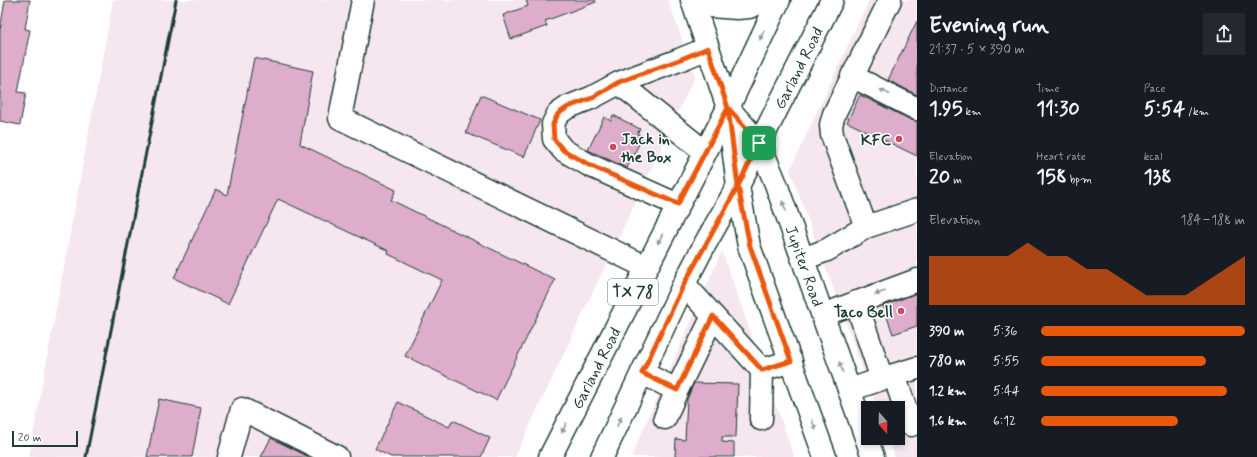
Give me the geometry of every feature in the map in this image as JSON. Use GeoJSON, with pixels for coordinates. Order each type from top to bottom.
{"type":"FeatureCollection","features":[{"type":"Feature","properties":{"kind":"main road"},"geometry":{"type":"LineString","coordinates":[[363,0],[340,118],[646,267]]}},
{"type":"Feature","properties":{"kind":"main road","name":"Jupiter Road"},"geometry":{"type":"LineString","coordinates":[[692,0],[728,108],[738,186],[750,246],[825,457]]}},
{"type":"Feature","properties":{"kind":"main road"},"geometry":{"type":"LineString","coordinates":[[700,0],[709,6],[737,8],[749,7],[767,0]]}},
{"type":"Feature","properties":{"kind":"main road","name":"Garland Road"},"geometry":{"type":"LineString","coordinates":[[550,457],[678,204],[706,152],[779,0]]}},
{"type":"Feature","properties":{"kind":"main road","name":"Garland Road"},"geometry":{"type":"LineString","coordinates":[[602,457],[684,284],[738,186],[832,0]]}},
{"type":"Feature","properties":{"kind":"main road"},"geometry":{"type":"LineString","coordinates":[[866,227],[832,134],[831,125],[834,114],[890,0]]}},
{"type":"Feature","properties":{"kind":"main road"},"geometry":{"type":"LineString","coordinates":[[678,204],[589,165],[563,150],[554,139],[553,124],[558,114],[568,107],[592,98],[619,82],[708,48]]}},
{"type":"Feature","properties":{"kind":"main road"},"geometry":{"type":"LineString","coordinates":[[852,76],[917,108]]}},
{"type":"Feature","properties":{"kind":"main road"},"geometry":{"type":"LineString","coordinates":[[619,82],[706,152]]}},
{"type":"Feature","properties":{"kind":"main road","name":"Jupiter Road"},"geometry":{"type":"LineString","coordinates":[[728,108],[759,143],[776,184],[873,457]]}},
{"type":"Feature","properties":{"kind":"main road"},"geometry":{"type":"LineString","coordinates":[[803,259],[827,250],[866,227],[917,210]]}},
{"type":"Feature","properties":{"kind":"main road"},"geometry":{"type":"LineString","coordinates":[[823,315],[917,280]]}},
{"type":"Feature","properties":{"kind":"main road"},"geometry":{"type":"LineString","coordinates":[[684,284],[762,370],[761,418]]}},
{"type":"Feature","properties":{"kind":"main road"},"geometry":{"type":"LineString","coordinates":[[856,302],[910,425],[917,423]]}},
{"type":"Feature","properties":{"kind":"main road"},"geometry":{"type":"LineString","coordinates":[[665,418],[713,316]]}},
{"type":"Feature","properties":{"kind":"main road"},"geometry":{"type":"LineString","coordinates":[[762,370],[791,361]]}},
{"type":"Feature","properties":{"kind":"main road"},"geometry":{"type":"LineString","coordinates":[[849,390],[917,368]]}},
{"type":"Feature","properties":{"kind":"main road"},"geometry":{"type":"LineString","coordinates":[[642,373],[677,390]]}},
{"type":"Feature","properties":{"kind":"main road"},"geometry":{"type":"LineString","coordinates":[[229,457],[242,409],[337,457]]}},
{"type":"Feature","properties":{"kind":"shaded area"},"geometry":{"type":"Polygon","coordinates":[[[113,0],[668,0],[695,76],[515,457],[29,457],[113,0]]]}},
{"type":"Feature","properties":{"kind":"shaded area"},"geometry":{"type":"Polygon","coordinates":[[[869,0],[917,0],[917,457],[895,457],[891,445],[905,445],[905,401],[874,401],[790,170],[869,0]]]}},
{"type":"Feature","properties":{"kind":"shaded area"},"geometry":{"type":"Polygon","coordinates":[[[722,251],[794,457],[631,457],[722,251]]]}},
{"type":"Feature","properties":{"kind":"building"},"geometry":{"type":"Polygon","coordinates":[[[5,0],[30,0],[25,29],[30,30],[18,92],[26,93],[20,125],[0,121],[0,30],[5,0]]]}},
{"type":"Feature","properties":{"kind":"building"},"geometry":{"type":"Polygon","coordinates":[[[526,0],[595,0],[596,2],[545,21],[547,26],[511,39],[503,15],[528,6],[526,0]]]}},
{"type":"Feature","properties":{"kind":"building"},"geometry":{"type":"Polygon","coordinates":[[[917,21],[917,95],[888,80],[917,21]]]}},
{"type":"Feature","properties":{"kind":"building"},"geometry":{"type":"Polygon","coordinates":[[[254,58],[313,71],[300,144],[396,190],[391,200],[555,280],[496,400],[405,356],[442,280],[388,254],[389,251],[278,199],[228,304],[174,278],[216,189],[227,195],[254,58]]]}},
{"type":"Feature","properties":{"kind":"building"},"geometry":{"type":"Polygon","coordinates":[[[481,95],[540,120],[524,157],[466,133],[481,95]]]}},
{"type":"Feature","properties":{"kind":"building","name":"KFC"},"geometry":{"type":"Polygon","coordinates":[[[860,95],[911,120],[917,121],[917,156],[847,122],[860,95]]]}},
{"type":"Feature","properties":{"kind":"building","name":"Jack in the Box"},"geometry":{"type":"Polygon","coordinates":[[[613,115],[640,129],[637,134],[643,136],[627,168],[588,150],[604,117],[611,121],[613,115]]]}},
{"type":"Feature","properties":{"kind":"building","name":"Taco Bell"},"geometry":{"type":"Polygon","coordinates":[[[917,293],[917,326],[893,334],[883,306],[917,293]]]}},
{"type":"Feature","properties":{"kind":"building"},"geometry":{"type":"Polygon","coordinates":[[[694,383],[738,384],[736,437],[722,437],[722,442],[734,443],[734,457],[675,457],[676,439],[685,440],[687,399],[694,383]]]}},
{"type":"Feature","properties":{"kind":"building"},"geometry":{"type":"Polygon","coordinates":[[[159,399],[201,408],[192,457],[147,457],[159,399]]]}},
{"type":"Feature","properties":{"kind":"building"},"geometry":{"type":"Polygon","coordinates":[[[398,402],[449,427],[453,420],[490,438],[481,457],[391,457],[375,449],[398,402]]]}},
{"type":"Feature","properties":{"kind":"building"},"geometry":{"type":"Polygon","coordinates":[[[271,438],[309,457],[261,457],[271,438]]]}},
{"type":"Feature","properties":{"kind":"railway"},"geometry":{"type":"LineString","coordinates":[[86,457],[176,0]]}},
{"type":"Feature","properties":{"kind":"place","name":"KFC"},"geometry":{"type":"Point","coordinates":[899,139]}},
{"type":"Feature","properties":{"kind":"place","name":"Jack in the Box"},"geometry":{"type":"Point","coordinates":[613,147]}},
{"type":"Feature","properties":{"kind":"place","name":"Taco Bell"},"geometry":{"type":"Point","coordinates":[901,311]}},
{"type":"Feature","properties":{"kind":"route"},"geometry":{"type":"LineString","coordinates":[[759,143],[728,108],[678,204],[589,165],[563,150],[554,139],[553,124],[558,114],[568,107],[592,98],[619,82],[708,48],[728,108],[738,186],[684,284],[642,373],[677,390],[713,316],[762,370],[791,361],[750,246],[738,186],[759,143]]}}]}
